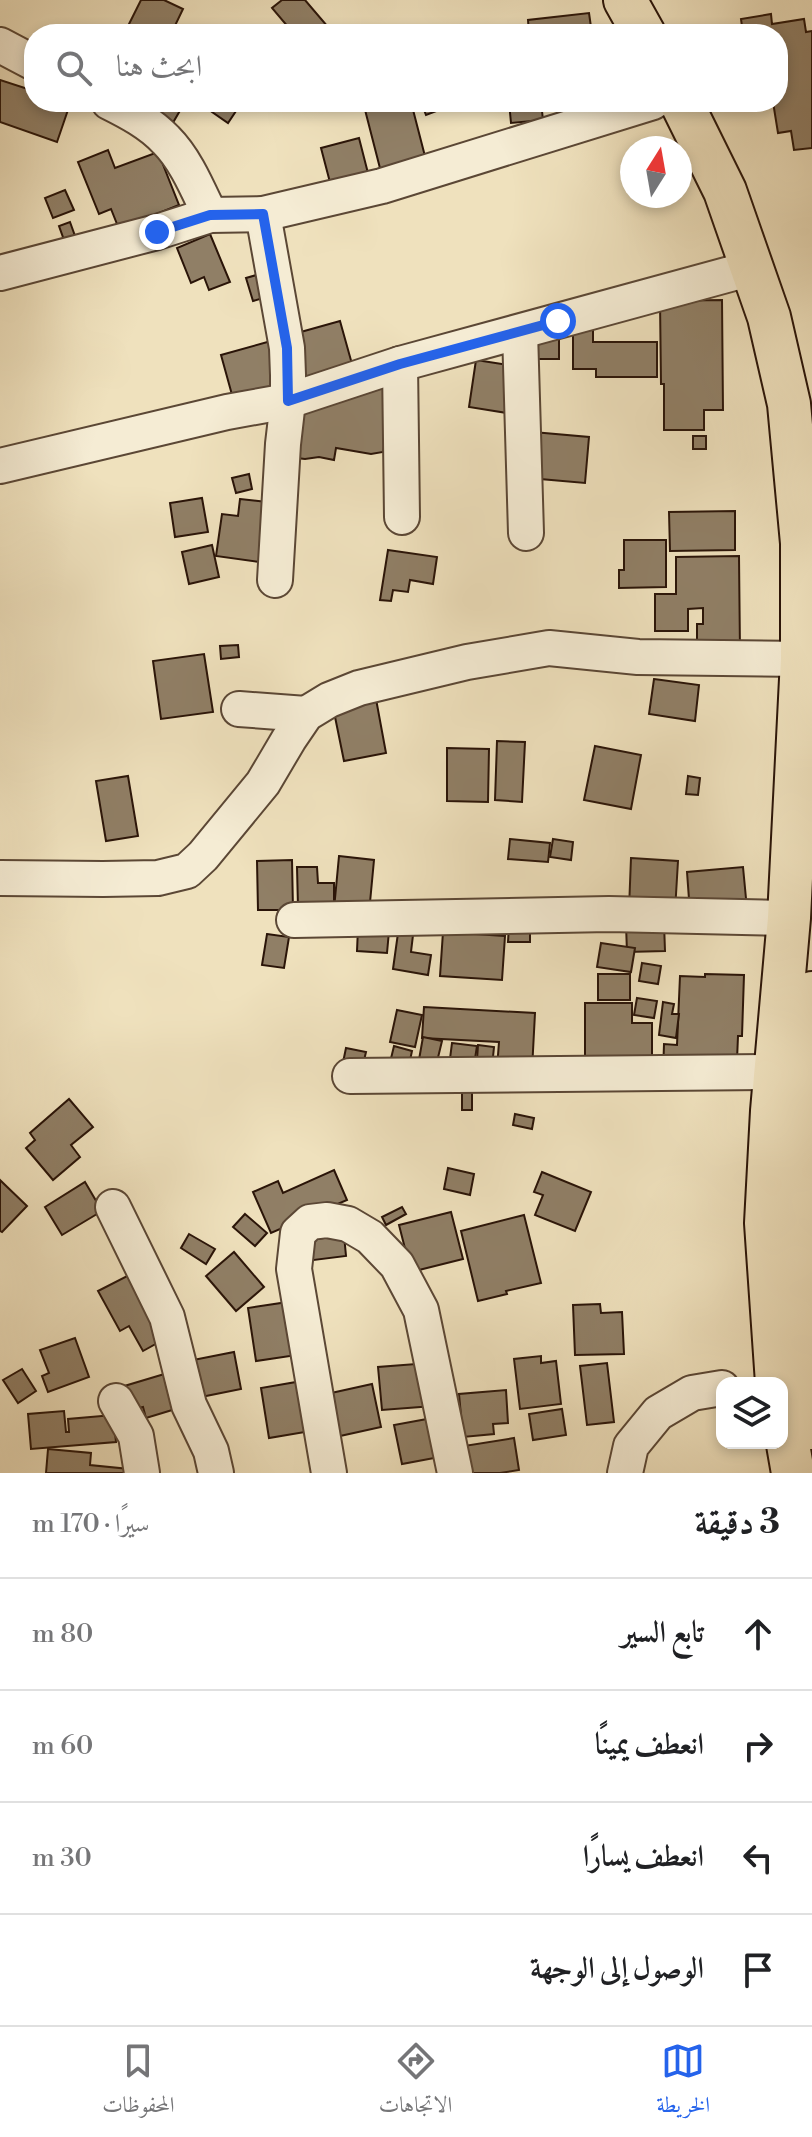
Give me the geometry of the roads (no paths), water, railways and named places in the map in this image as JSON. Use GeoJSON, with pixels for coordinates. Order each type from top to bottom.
{"type":"FeatureCollection","features":[{"type":"Feature","properties":{"kind":"main road"},"geometry":{"type":"LineString","coordinates":[[625,0],[638,24]]}},
{"type":"Feature","properties":{"kind":"main road"},"geometry":{"type":"LineString","coordinates":[[654,0],[667,24]]}},
{"type":"Feature","properties":{"kind":"main road"},"geometry":{"type":"LineString","coordinates":[[686,112],[725,191],[769,317],[789,404],[802,543],[807,678],[772,1111],[766,1223],[772,1377]]}},
{"type":"Feature","properties":{"kind":"main road"},"geometry":{"type":"LineString","coordinates":[[714,112],[750,181],[796,307],[812,376]]}},
{"type":"Feature","properties":{"kind":"main road"},"geometry":{"type":"LineString","coordinates":[[812,993],[799,1131],[797,1262],[805,1385],[812,1428]]}},
{"type":"Feature","properties":{"kind":"main road"},"geometry":{"type":"LineString","coordinates":[[787,1449],[793,1473]]}},
{"type":"Feature","properties":{"kind":"street"},"geometry":{"type":"LineString","coordinates":[[0,45],[24,58]]}},
{"type":"Feature","properties":{"kind":"street"},"geometry":{"type":"LineString","coordinates":[[128,112],[167,140],[190,173],[210,215]]}},
{"type":"Feature","properties":{"kind":"street"},"geometry":{"type":"LineString","coordinates":[[0,273],[210,215],[263,214],[382,186],[621,112]]}},
{"type":"Feature","properties":{"kind":"street"},"geometry":{"type":"LineString","coordinates":[[263,214],[287,348],[288,401],[275,580]]}},
{"type":"Feature","properties":{"kind":"street"},"geometry":{"type":"LineString","coordinates":[[0,466],[227,412],[288,401],[400,364],[752,268]]}},
{"type":"Feature","properties":{"kind":"street"},"geometry":{"type":"LineString","coordinates":[[520,332],[526,533]]}},
{"type":"Feature","properties":{"kind":"street"},"geometry":{"type":"LineString","coordinates":[[400,364],[402,517]]}},
{"type":"Feature","properties":{"kind":"street"},"geometry":{"type":"LineString","coordinates":[[0,878],[158,878],[187,871],[263,783],[306,714],[329,700],[359,688],[467,662],[549,648],[807,678]]}},
{"type":"Feature","properties":{"kind":"street"},"geometry":{"type":"LineString","coordinates":[[239,709],[306,714]]}},
{"type":"Feature","properties":{"kind":"street"},"geometry":{"type":"LineString","coordinates":[[294,920],[609,914],[789,918]]}},
{"type":"Feature","properties":{"kind":"street"},"geometry":{"type":"LineString","coordinates":[[350,1076],[776,1072]]}},
{"type":"Feature","properties":{"kind":"street"},"geometry":{"type":"LineString","coordinates":[[113,1207],[167,1317],[189,1405],[211,1451],[216,1473]]}},
{"type":"Feature","properties":{"kind":"street"},"geometry":{"type":"LineString","coordinates":[[329,1473],[294,1269],[298,1233],[310,1222],[327,1220],[348,1224],[370,1237],[397,1265],[421,1310],[455,1473]]}},
{"type":"Feature","properties":{"kind":"street"},"geometry":{"type":"LineString","coordinates":[[625,1473],[631,1446],[658,1413],[692,1393],[716,1389]]}},
{"type":"Feature","properties":{"kind":"street"},"geometry":{"type":"LineString","coordinates":[[116,1401],[136,1436],[142,1473]]}}]}
